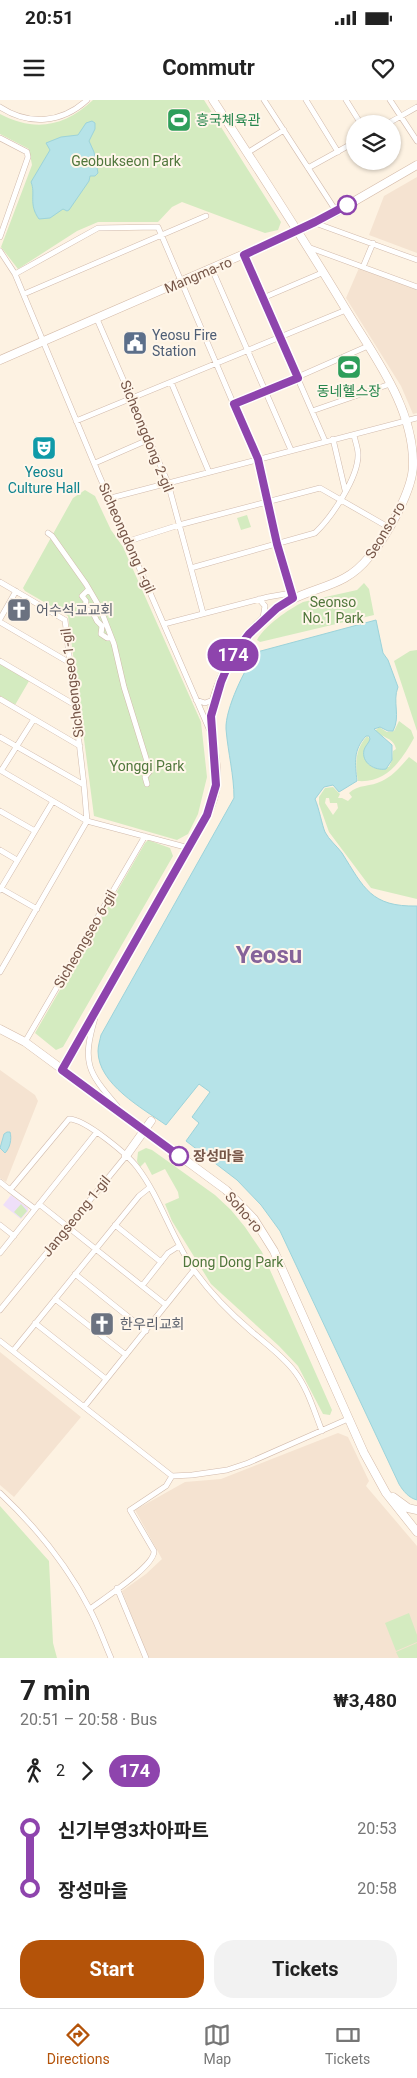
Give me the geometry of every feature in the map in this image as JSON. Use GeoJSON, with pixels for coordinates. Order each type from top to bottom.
{"type":"FeatureCollection","features":[{"type":"Feature","properties":{"kind":"street"},"geometry":{"type":"LineString","coordinates":[[0,108],[17,117],[30,120],[44,120],[68,113],[78,108],[87,100]]}},
{"type":"Feature","properties":{"kind":"street","name":"Seonso-ro"},"geometry":{"type":"LineString","coordinates":[[62,1070],[188,848],[202,827],[215,794],[216,772],[211,716],[232,656],[249,634],[292,595],[326,588],[353,573],[370,556],[404,499],[412,475],[413,449],[407,420],[390,384],[324,272],[213,100]]}},
{"type":"Feature","properties":{"kind":"street"},"geometry":{"type":"LineString","coordinates":[[264,100],[335,212]]}},
{"type":"Feature","properties":{"kind":"street"},"geometry":{"type":"LineString","coordinates":[[306,100],[338,152]]}},
{"type":"Feature","properties":{"kind":"street"},"geometry":{"type":"LineString","coordinates":[[346,100],[355,115]]}},
{"type":"Feature","properties":{"kind":"street"},"geometry":{"type":"LineString","coordinates":[[390,100],[400,115]]}},
{"type":"Feature","properties":{"kind":"street"},"geometry":{"type":"LineString","coordinates":[[417,107],[401,116],[417,141]]}},
{"type":"Feature","properties":{"kind":"street"},"geometry":{"type":"LineString","coordinates":[[247,152],[284,130]]}},
{"type":"Feature","properties":{"kind":"street"},"geometry":{"type":"LineString","coordinates":[[0,138],[26,152],[28,158],[0,237]]}},
{"type":"Feature","properties":{"kind":"street"},"geometry":{"type":"LineString","coordinates":[[308,168],[346,147]]}},
{"type":"Feature","properties":{"kind":"street","name":"Mangma-ro"},"geometry":{"type":"LineString","coordinates":[[0,360],[298,231],[417,165]]}},
{"type":"Feature","properties":{"kind":"street"},"geometry":{"type":"LineString","coordinates":[[24,294],[206,216]]}},
{"type":"Feature","properties":{"kind":"street"},"geometry":{"type":"LineString","coordinates":[[315,222],[417,260]]}},
{"type":"Feature","properties":{"kind":"street"},"geometry":{"type":"LineString","coordinates":[[15,274],[98,228],[158,227],[180,283],[258,459],[277,544],[292,595],[259,599],[164,624]]}},
{"type":"Feature","properties":{"kind":"street"},"geometry":{"type":"LineString","coordinates":[[364,267],[373,243]]}},
{"type":"Feature","properties":{"kind":"street"},"geometry":{"type":"LineString","coordinates":[[308,247],[417,287]]}},
{"type":"Feature","properties":{"kind":"street","name":"Sicheongdong 1-gil"},"geometry":{"type":"LineString","coordinates":[[0,251],[15,274],[24,294],[76,421],[212,734]]}},
{"type":"Feature","properties":{"kind":"street"},"geometry":{"type":"LineString","coordinates":[[244,255],[325,441]]}},
{"type":"Feature","properties":{"kind":"street"},"geometry":{"type":"LineString","coordinates":[[212,269],[249,351],[290,450]]}},
{"type":"Feature","properties":{"kind":"street"},"geometry":{"type":"LineString","coordinates":[[263,298],[324,272]]}},
{"type":"Feature","properties":{"kind":"street"},"geometry":{"type":"LineString","coordinates":[[76,421],[346,310]]}},
{"type":"Feature","properties":{"kind":"street","name":"Sicheongdong 2-gil"},"geometry":{"type":"LineString","coordinates":[[97,319],[168,482],[203,613]]}},
{"type":"Feature","properties":{"kind":"street"},"geometry":{"type":"LineString","coordinates":[[234,404],[298,378],[368,346]]}},
{"type":"Feature","properties":{"kind":"street"},"geometry":{"type":"LineString","coordinates":[[171,382],[209,472]]}},
{"type":"Feature","properties":{"kind":"street"},"geometry":{"type":"LineString","coordinates":[[312,411],[390,384]]}},
{"type":"Feature","properties":{"kind":"street"},"geometry":{"type":"LineString","coordinates":[[110,498],[417,418]]}},
{"type":"Feature","properties":{"kind":"street"},"geometry":{"type":"LineString","coordinates":[[191,568],[315,533],[328,520],[352,478],[358,455],[354,434]]}},
{"type":"Feature","properties":{"kind":"street"},"geometry":{"type":"LineString","coordinates":[[94,463],[150,439]]}},
{"type":"Feature","properties":{"kind":"street"},"geometry":{"type":"LineString","coordinates":[[333,439],[345,490]]}},
{"type":"Feature","properties":{"kind":"street"},"geometry":{"type":"LineString","coordinates":[[129,541],[179,525],[320,488],[388,527]]}},
{"type":"Feature","properties":{"kind":"street"},"geometry":{"type":"LineString","coordinates":[[48,533],[89,589],[100,608],[111,638],[150,772],[145,777],[147,784]]}},
{"type":"Feature","properties":{"kind":"street","name":"Sicheongseo 1-gil"},"geometry":{"type":"LineString","coordinates":[[0,582],[65,620],[87,821]]}},
{"type":"Feature","properties":{"kind":"street"},"geometry":{"type":"LineString","coordinates":[[89,589],[82,596],[86,601],[85,608],[93,613],[101,625],[101,634],[111,638]]}},
{"type":"Feature","properties":{"kind":"street"},"geometry":{"type":"LineString","coordinates":[[16,591],[0,621],[70,663]]}},
{"type":"Feature","properties":{"kind":"street"},"geometry":{"type":"LineString","coordinates":[[259,599],[265,606],[263,620]]}},
{"type":"Feature","properties":{"kind":"street"},"geometry":{"type":"LineString","coordinates":[[0,661],[75,705]]}},
{"type":"Feature","properties":{"kind":"street"},"geometry":{"type":"LineString","coordinates":[[196,700],[208,703],[216,698]]}},
{"type":"Feature","properties":{"kind":"street"},"geometry":{"type":"LineString","coordinates":[[0,699],[80,746]]}},
{"type":"Feature","properties":{"kind":"street"},"geometry":{"type":"LineString","coordinates":[[34,719],[1,771],[87,821],[188,848]]}},
{"type":"Feature","properties":{"kind":"street"},"geometry":{"type":"LineString","coordinates":[[0,737],[84,785]]}},
{"type":"Feature","properties":{"kind":"street"},"geometry":{"type":"LineString","coordinates":[[37,909],[0,889],[53,801]]}},
{"type":"Feature","properties":{"kind":"street"},"geometry":{"type":"LineString","coordinates":[[0,811],[34,831]]}},
{"type":"Feature","properties":{"kind":"street"},"geometry":{"type":"LineString","coordinates":[[0,972],[87,821]]}},
{"type":"Feature","properties":{"kind":"street","name":"Sicheongseo 6-gil"},"geometry":{"type":"LineString","coordinates":[[25,1042],[145,836]]}},
{"type":"Feature","properties":{"kind":"street"},"geometry":{"type":"LineString","coordinates":[[0,850],[17,860]]}},
{"type":"Feature","properties":{"kind":"street"},"geometry":{"type":"LineString","coordinates":[[97,1009],[87,1050],[88,1067],[96,1081],[125,1116]]}},
{"type":"Feature","properties":{"kind":"street","name":"Soho-ro"},"geometry":{"type":"LineString","coordinates":[[0,1029],[25,1042],[226,1190],[254,1219],[274,1251],[348,1419],[386,1492],[414,1523],[417,1532]]}},
{"type":"Feature","properties":{"kind":"street"},"geometry":{"type":"LineString","coordinates":[[10,1190],[68,1120],[77,1120],[126,1156],[136,1165],[179,1246],[194,1270],[223,1305],[292,1367],[306,1391],[322,1431]]}},
{"type":"Feature","properties":{"kind":"street","name":"Jangseong 1-gil"},"geometry":{"type":"LineString","coordinates":[[0,1310],[126,1156],[151,1121]]}},
{"type":"Feature","properties":{"kind":"street"},"geometry":{"type":"LineString","coordinates":[[0,1253],[96,1133]]}},
{"type":"Feature","properties":{"kind":"street"},"geometry":{"type":"LineString","coordinates":[[0,1182],[35,1209]]}},
{"type":"Feature","properties":{"kind":"street"},"geometry":{"type":"LineString","coordinates":[[13,1351],[139,1196],[149,1188]]}},
{"type":"Feature","properties":{"kind":"street"},"geometry":{"type":"LineString","coordinates":[[39,1204],[166,1305]]}},
{"type":"Feature","properties":{"kind":"street"},"geometry":{"type":"LineString","coordinates":[[0,1225],[14,1236]]}},
{"type":"Feature","properties":{"kind":"street"},"geometry":{"type":"LineString","coordinates":[[115,1225],[161,1262]]}},
{"type":"Feature","properties":{"kind":"street"},"geometry":{"type":"LineString","coordinates":[[142,1286],[168,1253],[179,1246]]}},
{"type":"Feature","properties":{"kind":"street"},"geometry":{"type":"LineString","coordinates":[[84,1408],[194,1270]]}},
{"type":"Feature","properties":{"kind":"street"},"geometry":{"type":"LineString","coordinates":[[75,1274],[146,1331]]}},
{"type":"Feature","properties":{"kind":"street"},"geometry":{"type":"LineString","coordinates":[[55,1299],[126,1355]]}},
{"type":"Feature","properties":{"kind":"street"},"geometry":{"type":"LineString","coordinates":[[36,1323],[106,1379]]}},
{"type":"Feature","properties":{"kind":"street"},"geometry":{"type":"LineString","coordinates":[[0,1341],[172,1476],[206,1474],[227,1470],[348,1419]]}},
{"type":"Feature","properties":{"kind":"street"},"geometry":{"type":"LineString","coordinates":[[90,1609],[146,1567],[154,1556],[154,1551],[130,1510],[166,1486],[172,1476]]}},
{"type":"Feature","properties":{"kind":"street"},"geometry":{"type":"LineString","coordinates":[[386,1492],[408,1508],[417,1510]]}},
{"type":"Feature","properties":{"kind":"street"},"geometry":{"type":"LineString","coordinates":[[0,1494],[40,1535],[55,1554],[90,1609],[111,1658]]}},
{"type":"Feature","properties":{"kind":"street"},"geometry":{"type":"LineString","coordinates":[[117,1588],[146,1658]]}},
{"type":"Feature","properties":{"kind":"shaded area"},"geometry":{"type":"Polygon","coordinates":[[[417,177],[417,253],[369,235],[384,196],[417,177]]]}},
{"type":"Feature","properties":{"kind":"shaded area"},"geometry":{"type":"Polygon","coordinates":[[[359,268],[417,290],[417,413],[413,414],[401,386],[346,298],[359,268]]]}},
{"type":"Feature","properties":{"kind":"shaded area"},"geometry":{"type":"Polygon","coordinates":[[[0,1070],[35,1095],[38,1101],[6,1182],[0,1178],[0,1070]]]}},
{"type":"Feature","properties":{"kind":"shaded area"},"geometry":{"type":"Polygon","coordinates":[[[11,1195],[28,1208],[28,1211],[21,1219],[3,1205],[11,1195]]]}},
{"type":"Feature","properties":{"kind":"shaded area"},"geometry":{"type":"Polygon","coordinates":[[[0,1352],[81,1417],[14,1497],[0,1485],[0,1352]]]}},
{"type":"Feature","properties":{"kind":"shaded area"},"geometry":{"type":"Polygon","coordinates":[[[338,1433],[348,1437],[369,1481],[366,1486],[417,1546],[417,1658],[148,1658],[122,1591],[146,1574],[162,1559],[135,1510],[185,1482],[221,1479],[338,1433]]]}},
{"type":"Feature","properties":{"kind":"green space","name":"Geobukseon Park"},"geometry":{"type":"Polygon","coordinates":[[[93,100],[204,100],[281,222],[278,230],[265,233],[182,202],[172,207],[158,222],[98,222],[77,231],[18,269],[1,247],[32,165],[29,149],[0,134],[0,114],[25,123],[49,124],[71,116],[93,100]]]}},
{"type":"Feature","properties":{"kind":"green space","name":"Yonggi Park"},"geometry":{"type":"Polygon","coordinates":[[[85,490],[95,496],[111,530],[123,547],[201,722],[207,777],[198,814],[188,834],[177,840],[94,816],[68,616],[23,588],[73,498],[85,490]]]}},
{"type":"Feature","properties":{"kind":"green space"},"geometry":{"type":"Polygon","coordinates":[[[247,515],[251,527],[241,530],[237,518],[247,515]]]}},
{"type":"Feature","properties":{"kind":"green space","name":"Seonso No.1 Park"},"geometry":{"type":"Polygon","coordinates":[[[364,583],[369,589],[374,615],[260,642],[257,640],[284,613],[303,602],[357,590],[364,583]]]}},
{"type":"Feature","properties":{"kind":"green space"},"geometry":{"type":"Polygon","coordinates":[[[417,650],[417,731],[394,661],[410,651],[417,650]]]}},
{"type":"Feature","properties":{"kind":"green space"},"geometry":{"type":"Polygon","coordinates":[[[0,664],[29,681],[15,705],[0,696],[0,664]]]}},
{"type":"Feature","properties":{"kind":"green space"},"geometry":{"type":"Polygon","coordinates":[[[399,721],[411,730],[414,738],[404,755],[385,774],[368,781],[358,781],[357,757],[363,741],[367,736],[370,739],[368,764],[374,768],[389,767],[393,751],[396,749],[395,745],[391,740],[375,731],[379,727],[387,732],[394,731],[399,721]]]}},
{"type":"Feature","properties":{"kind":"green space"},"geometry":{"type":"Polygon","coordinates":[[[409,757],[417,763],[417,899],[371,888],[329,832],[319,804],[319,797],[325,788],[333,787],[340,794],[338,798],[348,801],[352,797],[349,793],[353,790],[386,779],[409,757]],[[326,798],[325,803],[333,815],[338,808],[337,803],[330,803],[329,798],[326,798]]]}},
{"type":"Feature","properties":{"kind":"green space"},"geometry":{"type":"Polygon","coordinates":[[[148,840],[170,848],[173,856],[63,1047],[56,1050],[35,1033],[148,840]]]}},
{"type":"Feature","properties":{"kind":"green space","name":"Dong Dong Park"},"geometry":{"type":"Polygon","coordinates":[[[146,1148],[152,1150],[215,1195],[245,1227],[262,1252],[332,1410],[330,1415],[323,1414],[298,1366],[279,1346],[211,1284],[172,1221],[165,1204],[179,1198],[178,1192],[165,1169],[152,1175],[145,1162],[140,1167],[137,1161],[138,1152],[146,1148]]]}},
{"type":"Feature","properties":{"kind":"green space"},"geometry":{"type":"Polygon","coordinates":[[[21,1204],[27,1211],[21,1218],[14,1212],[21,1204]]]}},
{"type":"Feature","properties":{"kind":"green space"},"geometry":{"type":"Polygon","coordinates":[[[0,1506],[49,1561],[53,1643],[57,1658],[0,1658],[0,1506]]]}},
{"type":"Feature","properties":{"kind":"green space"},"geometry":{"type":"Polygon","coordinates":[[[409,1613],[417,1635],[417,1642],[396,1651],[385,1623],[409,1613]]]}},
{"type":"Feature","properties":{"kind":"green space"},"geometry":{"type":"Polygon","coordinates":[[[417,1643],[417,1658],[399,1658],[396,1652],[417,1643]]]}},
{"type":"Feature","properties":{"kind":"water"},"geometry":{"type":"Polygon","coordinates":[[[92,121],[95,123],[95,129],[89,141],[94,152],[98,173],[95,176],[90,176],[89,181],[69,210],[63,209],[50,218],[39,219],[34,209],[31,182],[50,150],[46,143],[61,137],[78,135],[86,123],[92,121]]]}},
{"type":"Feature","properties":{"kind":"water"},"geometry":{"type":"Polygon","coordinates":[[[376,620],[383,653],[388,660],[398,687],[396,693],[396,720],[393,731],[380,727],[374,729],[392,745],[392,760],[386,769],[378,769],[370,765],[364,755],[370,739],[369,736],[366,736],[357,752],[357,781],[339,792],[333,785],[324,787],[315,799],[327,835],[370,893],[389,903],[417,906],[417,1500],[406,1494],[399,1484],[280,1231],[261,1205],[237,1180],[186,1141],[199,1123],[192,1117],[210,1092],[199,1084],[166,1125],[134,1103],[113,1084],[105,1074],[100,1063],[98,1051],[101,1035],[234,798],[226,729],[227,721],[232,700],[252,659],[257,652],[376,620]]]}},
{"type":"Feature","properties":{"kind":"water"},"geometry":{"type":"Polygon","coordinates":[[[10,1132],[11,1140],[5,1153],[0,1148],[4,1134],[10,1132]]]}},
{"type":"Feature","properties":{"kind":"bus line","name":"174"},"geometry":{"type":"LineString","coordinates":[[179,1156],[62,1070],[188,848],[202,827],[212,803],[215,794],[216,772],[211,716],[228,664],[249,634],[277,608],[293,598],[277,544],[258,459],[234,404],[298,378],[244,255],[347,205]]}},
{"type":"Feature","properties":{"kind":"place","name":"흥국체육관"},"geometry":{"type":"Point","coordinates":[179,120]}},
{"type":"Feature","properties":{"kind":"place","name":"Yeosu Fire Station"},"geometry":{"type":"Point","coordinates":[135,343]}},
{"type":"Feature","properties":{"kind":"place","name":"동네헬스장"},"geometry":{"type":"Point","coordinates":[349,367]}},
{"type":"Feature","properties":{"kind":"place","name":"Yeosu Culture Hall"},"geometry":{"type":"Point","coordinates":[44,448]}},
{"type":"Feature","properties":{"kind":"place","name":"어수석교교회"},"geometry":{"type":"Point","coordinates":[19,610]}},
{"type":"Feature","properties":{"kind":"place","name":"장성마을"},"geometry":{"type":"Point","coordinates":[179,1156]}},
{"type":"Feature","properties":{"kind":"place","name":"한우리교회"},"geometry":{"type":"Point","coordinates":[102,1324]}},
{"type":"Feature","properties":{"kind":"district","name":"Yeosu"},"geometry":{"type":"Point","coordinates":[269,955]}}]}
